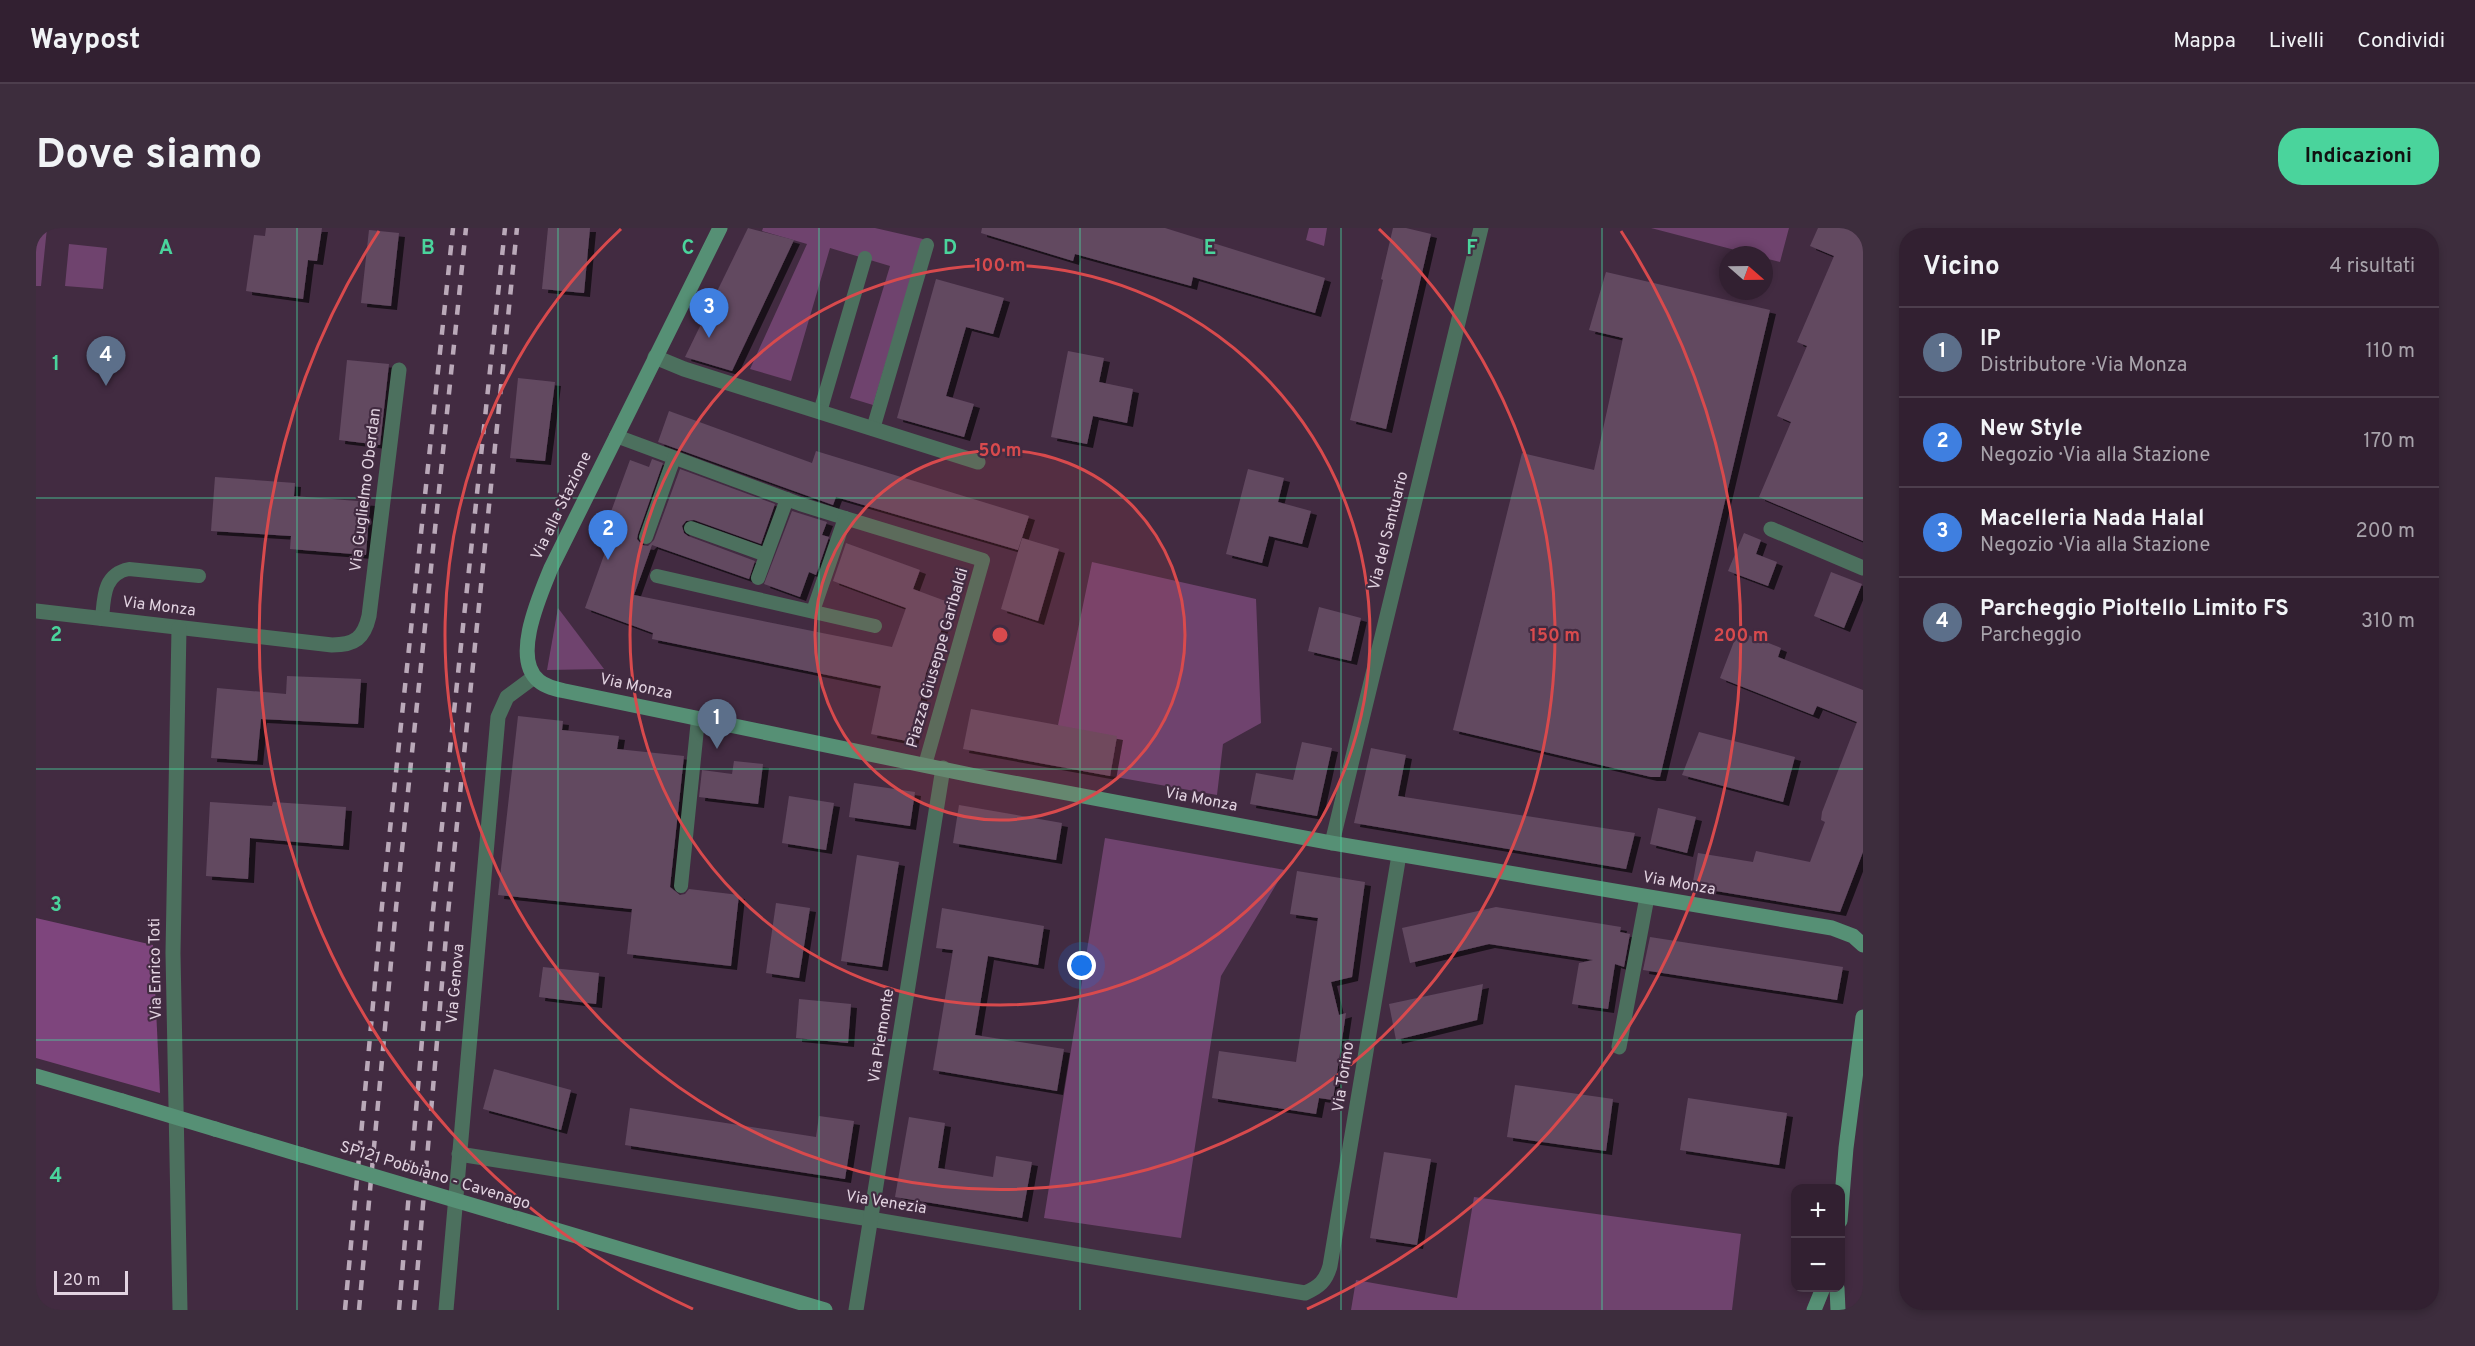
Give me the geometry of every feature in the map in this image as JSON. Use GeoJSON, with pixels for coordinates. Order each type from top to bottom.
{"type":"FeatureCollection","features":[{"type":"Feature","properties":{"kind":"street","name":"Via alla Stazione"},"geometry":{"type":"LineString","coordinates":[[534,677],[528,664],[527,649],[537,600],[550,568],[720,228]]}},
{"type":"Feature","properties":{"kind":"street","name":"Via del Santuario"},"geometry":{"type":"LineString","coordinates":[[1332,843],[1481,228]]}},
{"type":"Feature","properties":{"kind":"street"},"geometry":{"type":"LineString","coordinates":[[655,357],[684,369],[978,462]]}},
{"type":"Feature","properties":{"kind":"street","name":"Via Guglielmo Oberdan"},"geometry":{"type":"LineString","coordinates":[[369,616],[399,370]]}},
{"type":"Feature","properties":{"kind":"street"},"geometry":{"type":"LineString","coordinates":[[1771,530],[1863,568]]}},
{"type":"Feature","properties":{"kind":"street","name":"Via Monza"},"geometry":{"type":"LineString","coordinates":[[36,611],[345,645],[355,642],[362,635],[369,616]]}},
{"type":"Feature","properties":{"kind":"street","name":"Via Enrico Toti"},"geometry":{"type":"LineString","coordinates":[[179,628],[173,953],[180,1310]]}},
{"type":"Feature","properties":{"kind":"street","name":"Via Monza"},"geometry":{"type":"LineString","coordinates":[[534,677],[541,683],[565,691],[925,765],[1332,843],[1832,928],[1853,936],[1863,945]]}},
{"type":"Feature","properties":{"kind":"street","name":"Via Genova"},"geometry":{"type":"LineString","coordinates":[[446,1310],[498,717],[507,697],[534,677]]}},
{"type":"Feature","properties":{"kind":"street","name":"Via Piemonte"},"geometry":{"type":"LineString","coordinates":[[856,1310],[943,768]]}},
{"type":"Feature","properties":{"kind":"street","name":"Via Torino"},"geometry":{"type":"LineString","coordinates":[[1305,1293],[1319,1287],[1328,1276],[1399,855]]}},
{"type":"Feature","properties":{"kind":"street"},"geometry":{"type":"LineString","coordinates":[[1619,1047],[1647,897]]}},
{"type":"Feature","properties":{"kind":"street"},"geometry":{"type":"LineString","coordinates":[[1843,1184],[1863,1025]]}},
{"type":"Feature","properties":{"kind":"street","name":"SP121 Pobbiano - Cavenago"},"geometry":{"type":"LineString","coordinates":[[36,1076],[825,1310]]}},
{"type":"Feature","properties":{"kind":"street","name":"Via Venezia"},"geometry":{"type":"LineString","coordinates":[[459,1154],[870,1219],[1305,1293]]}},
{"type":"Feature","properties":{"kind":"street"},"geometry":{"type":"LineString","coordinates":[[1814,1310],[1821,1292]]}},
{"type":"Feature","properties":{"kind":"street"},"geometry":{"type":"LineString","coordinates":[[1837,1292],[1838,1310]]}},
{"type":"Feature","properties":{"kind":"lane"},"geometry":{"type":"LineString","coordinates":[[873,429],[927,245]]}},
{"type":"Feature","properties":{"kind":"lane"},"geometry":{"type":"LineString","coordinates":[[820,412],[865,258]]}},
{"type":"Feature","properties":{"kind":"lane","name":"Piazza Giuseppe Garibaldi"},"geometry":{"type":"LineString","coordinates":[[616,436],[793,502],[983,560],[925,765]]}},
{"type":"Feature","properties":{"kind":"lane"},"geometry":{"type":"LineString","coordinates":[[646,537],[674,458]]}},
{"type":"Feature","properties":{"kind":"lane"},"geometry":{"type":"LineString","coordinates":[[758,578],[766,555],[793,502]]}},
{"type":"Feature","properties":{"kind":"lane"},"geometry":{"type":"LineString","coordinates":[[813,611],[845,518]]}},
{"type":"Feature","properties":{"kind":"lane"},"geometry":{"type":"LineString","coordinates":[[691,528],[766,555]]}},
{"type":"Feature","properties":{"kind":"lane"},"geometry":{"type":"LineString","coordinates":[[102,619],[108,582],[120,571],[129,569],[199,576]]}},
{"type":"Feature","properties":{"kind":"lane"},"geometry":{"type":"LineString","coordinates":[[657,576],[876,626]]}},
{"type":"Feature","properties":{"kind":"lane"},"geometry":{"type":"LineString","coordinates":[[681,886],[698,719]]}},
{"type":"Feature","properties":{"kind":"shaded area"},"geometry":{"type":"Polygon","coordinates":[[[36,228],[47,228],[41,286],[36,286],[36,228]]]}},
{"type":"Feature","properties":{"kind":"shaded area"},"geometry":{"type":"Polygon","coordinates":[[[763,228],[875,228],[923,239],[873,405],[850,398],[890,266],[830,248],[791,381],[750,369],[807,244],[762,231],[763,228]]]}},
{"type":"Feature","properties":{"kind":"shaded area"},"geometry":{"type":"Polygon","coordinates":[[[1309,228],[1327,228],[1324,246],[1306,240],[1309,228]]]}},
{"type":"Feature","properties":{"kind":"shaded area"},"geometry":{"type":"Polygon","coordinates":[[[1651,228],[1789,228],[1780,262],[1773,260],[1773,246],[1720,246],[1651,228]]]}},
{"type":"Feature","properties":{"kind":"shaded area"},"geometry":{"type":"Polygon","coordinates":[[[69,244],[107,248],[103,289],[65,286],[69,244]]]}},
{"type":"Feature","properties":{"kind":"shaded area"},"geometry":{"type":"Polygon","coordinates":[[[1092,562],[1256,599],[1261,723],[1223,744],[1217,795],[1110,776],[1058,725],[1092,562]]]}},
{"type":"Feature","properties":{"kind":"shaded area"},"geometry":{"type":"Polygon","coordinates":[[[558,608],[604,669],[547,670],[558,608]]]}},
{"type":"Feature","properties":{"kind":"shaded area"},"geometry":{"type":"Polygon","coordinates":[[[1105,838],[1285,870],[1221,976],[1181,1238],[1044,1218],[1105,838]]]}},
{"type":"Feature","properties":{"kind":"shaded area"},"geometry":{"type":"Polygon","coordinates":[[[36,918],[153,945],[160,1093],[36,1058],[36,918]]]}},
{"type":"Feature","properties":{"kind":"shaded area"},"geometry":{"type":"Polygon","coordinates":[[[1474,1197],[1741,1234],[1732,1310],[1351,1310],[1356,1280],[1457,1298],[1474,1197]]]}},
{"type":"Feature","properties":{"kind":"building"},"geometry":{"type":"Polygon","coordinates":[[[266,228],[322,228],[317,261],[308,260],[303,299],[246,291],[254,235],[265,236],[266,228]]]}},
{"type":"Feature","properties":{"kind":"building"},"geometry":{"type":"Polygon","coordinates":[[[548,228],[590,228],[584,293],[542,289],[548,228]]]}},
{"type":"Feature","properties":{"kind":"building"},"geometry":{"type":"Polygon","coordinates":[[[748,228],[794,240],[732,371],[685,357],[748,228]]]}},
{"type":"Feature","properties":{"kind":"building"},"geometry":{"type":"Polygon","coordinates":[[[982,228],[1165,228],[1325,278],[1315,313],[1193,277],[1191,286],[1075,254],[1073,261],[981,233],[982,228]]]}},
{"type":"Feature","properties":{"kind":"building"},"geometry":{"type":"Polygon","coordinates":[[[1393,228],[1406,228],[1431,234],[1386,429],[1350,420],[1393,228]]]}},
{"type":"Feature","properties":{"kind":"building"},"geometry":{"type":"Polygon","coordinates":[[[1818,228],[1863,228],[1863,541],[1759,497],[1791,422],[1777,416],[1807,346],[1797,342],[1834,256],[1810,246],[1818,228]]]}},
{"type":"Feature","properties":{"kind":"building"},"geometry":{"type":"Polygon","coordinates":[[[369,230],[399,233],[391,306],[361,303],[369,230]]]}},
{"type":"Feature","properties":{"kind":"building"},"geometry":{"type":"Polygon","coordinates":[[[1606,272],[1770,310],[1660,777],[1651,777],[1453,730],[1522,453],[1594,470],[1623,338],[1589,330],[1606,272]]]}},
{"type":"Feature","properties":{"kind":"building"},"geometry":{"type":"Polygon","coordinates":[[[936,279],[1004,298],[993,334],[966,327],[946,396],[974,404],[964,437],[897,418],[936,279]]]}},
{"type":"Feature","properties":{"kind":"building"},"geometry":{"type":"Polygon","coordinates":[[[1068,351],[1104,358],[1099,382],[1133,389],[1127,423],[1093,416],[1087,444],[1051,437],[1068,351]]]}},
{"type":"Feature","properties":{"kind":"building"},"geometry":{"type":"Polygon","coordinates":[[[347,360],[389,364],[380,445],[339,440],[347,360]]]}},
{"type":"Feature","properties":{"kind":"building"},"geometry":{"type":"Polygon","coordinates":[[[518,378],[555,382],[545,461],[510,458],[518,378]]]}},
{"type":"Feature","properties":{"kind":"building"},"geometry":{"type":"Polygon","coordinates":[[[669,411],[812,463],[816,451],[1029,516],[1018,550],[836,497],[833,505],[658,442],[669,411]]]}},
{"type":"Feature","properties":{"kind":"building"},"geometry":{"type":"Polygon","coordinates":[[[652,459],[663,463],[638,534],[637,539],[642,545],[648,546],[654,540],[680,469],[775,504],[761,544],[694,520],[686,521],[682,526],[684,533],[688,536],[755,561],[749,579],[652,545],[634,595],[892,647],[906,608],[833,581],[846,543],[920,570],[913,589],[951,603],[926,673],[912,742],[871,734],[881,686],[652,639],[653,633],[585,608],[613,530],[605,528],[630,460],[649,467],[652,459]]]}},
{"type":"Feature","properties":{"kind":"building"},"geometry":{"type":"Polygon","coordinates":[[[1248,469],[1284,478],[1278,502],[1311,511],[1302,544],[1269,536],[1262,563],[1226,554],[1248,469]]]}},
{"type":"Feature","properties":{"kind":"building"},"geometry":{"type":"Polygon","coordinates":[[[215,477],[295,483],[294,496],[370,502],[366,555],[290,549],[291,536],[211,531],[215,477]]]}},
{"type":"Feature","properties":{"kind":"building"},"geometry":{"type":"Polygon","coordinates":[[[792,511],[827,522],[822,535],[829,537],[816,575],[809,572],[800,597],[764,584],[792,511]]]}},
{"type":"Feature","properties":{"kind":"building"},"geometry":{"type":"Polygon","coordinates":[[[1744,533],[1761,540],[1756,554],[1777,562],[1768,586],[1728,571],[1744,533]]]}},
{"type":"Feature","properties":{"kind":"building"},"geometry":{"type":"Polygon","coordinates":[[[1022,538],[1059,549],[1038,621],[1001,609],[1022,538]]]}},
{"type":"Feature","properties":{"kind":"building"},"geometry":{"type":"Polygon","coordinates":[[[1831,572],[1862,584],[1844,628],[1814,616],[1831,572]]]}},
{"type":"Feature","properties":{"kind":"building"},"geometry":{"type":"Polygon","coordinates":[[[1319,607],[1361,618],[1351,661],[1308,651],[1319,607]]]}},
{"type":"Feature","properties":{"kind":"building"},"geometry":{"type":"Polygon","coordinates":[[[1738,631],[1781,648],[1778,657],[1863,690],[1863,852],[1840,912],[1692,887],[1698,853],[1753,862],[1756,851],[1810,862],[1825,822],[1821,820],[1822,812],[1857,722],[1817,706],[1813,715],[1720,678],[1738,631]]]}},
{"type":"Feature","properties":{"kind":"building"},"geometry":{"type":"Polygon","coordinates":[[[287,676],[361,679],[358,724],[261,719],[257,761],[211,758],[217,688],[286,694],[287,676]]]}},
{"type":"Feature","properties":{"kind":"building"},"geometry":{"type":"Polygon","coordinates":[[[971,709],[1117,736],[1110,776],[963,749],[971,709]]]}},
{"type":"Feature","properties":{"kind":"building"},"geometry":{"type":"Polygon","coordinates":[[[518,716],[563,721],[562,730],[619,736],[617,749],[684,756],[670,887],[680,895],[685,894],[689,889],[739,895],[731,966],[627,954],[632,909],[498,895],[518,716]]]}},
{"type":"Feature","properties":{"kind":"building"},"geometry":{"type":"Polygon","coordinates":[[[1699,732],[1795,757],[1783,802],[1682,775],[1699,732]]]}},
{"type":"Feature","properties":{"kind":"building"},"geometry":{"type":"Polygon","coordinates":[[[1302,742],[1332,748],[1317,816],[1250,804],[1256,773],[1293,780],[1302,742]]]}},
{"type":"Feature","properties":{"kind":"building"},"geometry":{"type":"Polygon","coordinates":[[[1371,748],[1406,755],[1398,796],[1635,833],[1626,869],[1354,823],[1371,748]]]}},
{"type":"Feature","properties":{"kind":"building"},"geometry":{"type":"Polygon","coordinates":[[[734,761],[763,764],[758,804],[699,797],[702,770],[732,774],[734,761]]]}},
{"type":"Feature","properties":{"kind":"building"},"geometry":{"type":"Polygon","coordinates":[[[854,783],[915,792],[910,826],[849,817],[854,783]]]}},
{"type":"Feature","properties":{"kind":"building"},"geometry":{"type":"Polygon","coordinates":[[[789,796],[834,803],[826,850],[782,843],[789,796]]]}},
{"type":"Feature","properties":{"kind":"building"},"geometry":{"type":"Polygon","coordinates":[[[210,802],[272,806],[273,802],[346,807],[343,846],[250,838],[248,879],[206,876],[210,802]]]}},
{"type":"Feature","properties":{"kind":"building"},"geometry":{"type":"Polygon","coordinates":[[[959,805],[1062,823],[1056,860],[953,843],[959,805]]]}},
{"type":"Feature","properties":{"kind":"building"},"geometry":{"type":"Polygon","coordinates":[[[1658,808],[1696,817],[1687,853],[1650,844],[1658,808]]]}},
{"type":"Feature","properties":{"kind":"building"},"geometry":{"type":"Polygon","coordinates":[[[857,855],[899,862],[882,967],[841,961],[857,855]]]}},
{"type":"Feature","properties":{"kind":"building"},"geometry":{"type":"Polygon","coordinates":[[[1297,871],[1365,882],[1352,977],[1331,982],[1339,1015],[1346,1013],[1333,1100],[1319,1098],[1316,1114],[1212,1098],[1219,1051],[1296,1062],[1318,918],[1290,914],[1297,871]]]}},
{"type":"Feature","properties":{"kind":"building"},"geometry":{"type":"Polygon","coordinates":[[[776,903],[810,908],[799,978],[766,973],[776,903]]]}},
{"type":"Feature","properties":{"kind":"building"},"geometry":{"type":"Polygon","coordinates":[[[1496,907],[1621,927],[1620,932],[1630,934],[1624,967],[1615,964],[1608,1009],[1572,1004],[1579,963],[1593,960],[1489,944],[1410,963],[1402,928],[1496,907]]]}},
{"type":"Feature","properties":{"kind":"building"},"geometry":{"type":"Polygon","coordinates":[[[942,908],[1044,926],[1038,965],[988,956],[975,1035],[1064,1049],[1057,1091],[933,1070],[953,950],[936,948],[942,908]]]}},
{"type":"Feature","properties":{"kind":"building"},"geometry":{"type":"Polygon","coordinates":[[[1650,937],[1843,967],[1837,1000],[1643,970],[1650,937]]]}},
{"type":"Feature","properties":{"kind":"building"},"geometry":{"type":"Polygon","coordinates":[[[543,967],[599,973],[596,1004],[539,997],[543,967]]]}},
{"type":"Feature","properties":{"kind":"building"},"geometry":{"type":"Polygon","coordinates":[[[1483,984],[1477,1020],[1396,1040],[1389,1004],[1483,984]]]}},
{"type":"Feature","properties":{"kind":"building"},"geometry":{"type":"Polygon","coordinates":[[[799,999],[851,1004],[848,1043],[796,1038],[799,999]]]}},
{"type":"Feature","properties":{"kind":"building"},"geometry":{"type":"Polygon","coordinates":[[[494,1069],[571,1090],[561,1130],[483,1109],[494,1069]]]}},
{"type":"Feature","properties":{"kind":"building"},"geometry":{"type":"Polygon","coordinates":[[[1515,1085],[1613,1099],[1606,1151],[1507,1137],[1515,1085]]]}},
{"type":"Feature","properties":{"kind":"building"},"geometry":{"type":"Polygon","coordinates":[[[1688,1098],[1787,1113],[1779,1165],[1680,1150],[1688,1098]]]}},
{"type":"Feature","properties":{"kind":"building"},"geometry":{"type":"Polygon","coordinates":[[[630,1108],[816,1137],[819,1116],[854,1121],[845,1179],[625,1145],[630,1108]]]}},
{"type":"Feature","properties":{"kind":"building"},"geometry":{"type":"Polygon","coordinates":[[[909,1117],[945,1123],[938,1168],[993,1177],[996,1156],[1032,1162],[1022,1218],[895,1197],[909,1117]]]}},
{"type":"Feature","properties":{"kind":"building"},"geometry":{"type":"Polygon","coordinates":[[[1384,1152],[1431,1159],[1417,1245],[1370,1238],[1384,1152]]]}},
{"type":"Feature","properties":{"kind":"railway"},"geometry":{"type":"LineString","coordinates":[[345,1310],[382,906],[453,228]]}},
{"type":"Feature","properties":{"kind":"railway"},"geometry":{"type":"LineString","coordinates":[[359,1310],[396,908],[466,228]]}},
{"type":"Feature","properties":{"kind":"railway"},"geometry":{"type":"LineString","coordinates":[[399,1310],[433,911],[505,228]]}},
{"type":"Feature","properties":{"kind":"railway"},"geometry":{"type":"LineString","coordinates":[[414,1310],[448,913],[517,228]]}},
{"type":"Feature","properties":{"kind":"place","name":"Macelleria Nada Halal"},"geometry":{"type":"Point","coordinates":[709,338]}},
{"type":"Feature","properties":{"kind":"place","name":"Parcheggio Pioltello Limito FS"},"geometry":{"type":"Point","coordinates":[106,386]}},
{"type":"Feature","properties":{"kind":"place","name":"New Style"},"geometry":{"type":"Point","coordinates":[608,560]}},
{"type":"Feature","properties":{"kind":"place","name":"IP"},"geometry":{"type":"Point","coordinates":[717,749]}}]}
